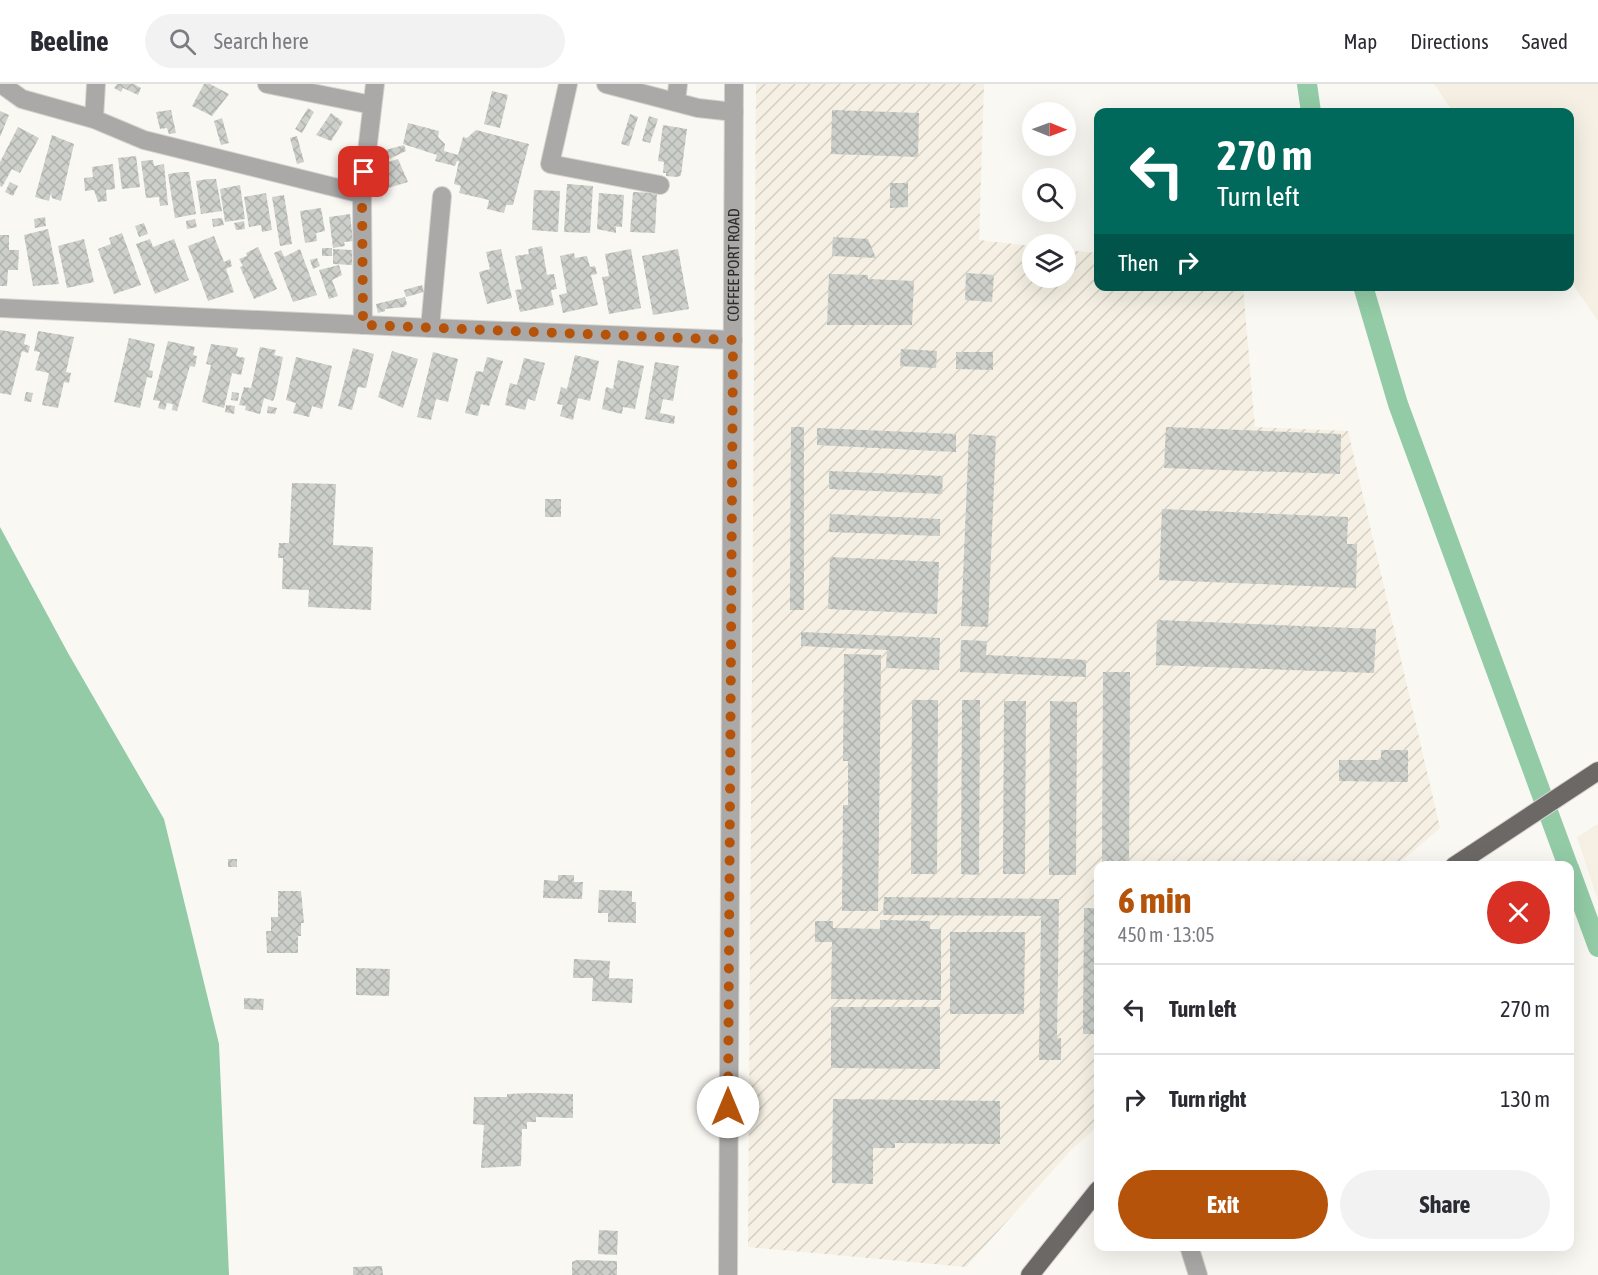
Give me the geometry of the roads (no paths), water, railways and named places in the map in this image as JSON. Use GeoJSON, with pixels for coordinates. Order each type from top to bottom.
{"type":"FeatureCollection","features":[{"type":"Feature","properties":{"kind":"main road"},"geometry":{"type":"LineString","coordinates":[[1462,861],[1598,771]]}},
{"type":"Feature","properties":{"kind":"main road"},"geometry":{"type":"LineString","coordinates":[[1030,1275],[1094,1195]]}},
{"type":"Feature","properties":{"kind":"street"},"geometry":{"type":"LineString","coordinates":[[1,84],[22,99],[94,119],[144,140],[362,194]]}},
{"type":"Feature","properties":{"kind":"street"},"geometry":{"type":"LineString","coordinates":[[94,119],[96,84]]}},
{"type":"Feature","properties":{"kind":"street"},"geometry":{"type":"LineString","coordinates":[[267,84],[372,105]]}},
{"type":"Feature","properties":{"kind":"street"},"geometry":{"type":"LineString","coordinates":[[363,325],[362,194],[375,84]]}},
{"type":"Feature","properties":{"kind":"street"},"geometry":{"type":"LineString","coordinates":[[568,84],[550,164],[660,184]]}},
{"type":"Feature","properties":{"kind":"street"},"geometry":{"type":"LineString","coordinates":[[606,84],[677,93],[734,112]]}},
{"type":"Feature","properties":{"kind":"street","name":"COFFEE PORT ROAD"},"geometry":{"type":"LineString","coordinates":[[728,1275],[734,84]]}},
{"type":"Feature","properties":{"kind":"street"},"geometry":{"type":"LineString","coordinates":[[430,328],[442,196]]}},
{"type":"Feature","properties":{"kind":"street"},"geometry":{"type":"LineString","coordinates":[[0,308],[733,340]]}},
{"type":"Feature","properties":{"kind":"street"},"geometry":{"type":"LineString","coordinates":[[1191,1251],[1198,1275]]}},
{"type":"Feature","properties":{"kind":"waterway"},"geometry":{"type":"LineString","coordinates":[[1307,84],[1310,108]]}},
{"type":"Feature","properties":{"kind":"waterway"},"geometry":{"type":"LineString","coordinates":[[1364,291],[1398,404],[1566,861]]}},
{"type":"Feature","properties":{"kind":"waterway"},"geometry":{"type":"LineString","coordinates":[[1574,882],[1598,947]]}}]}
